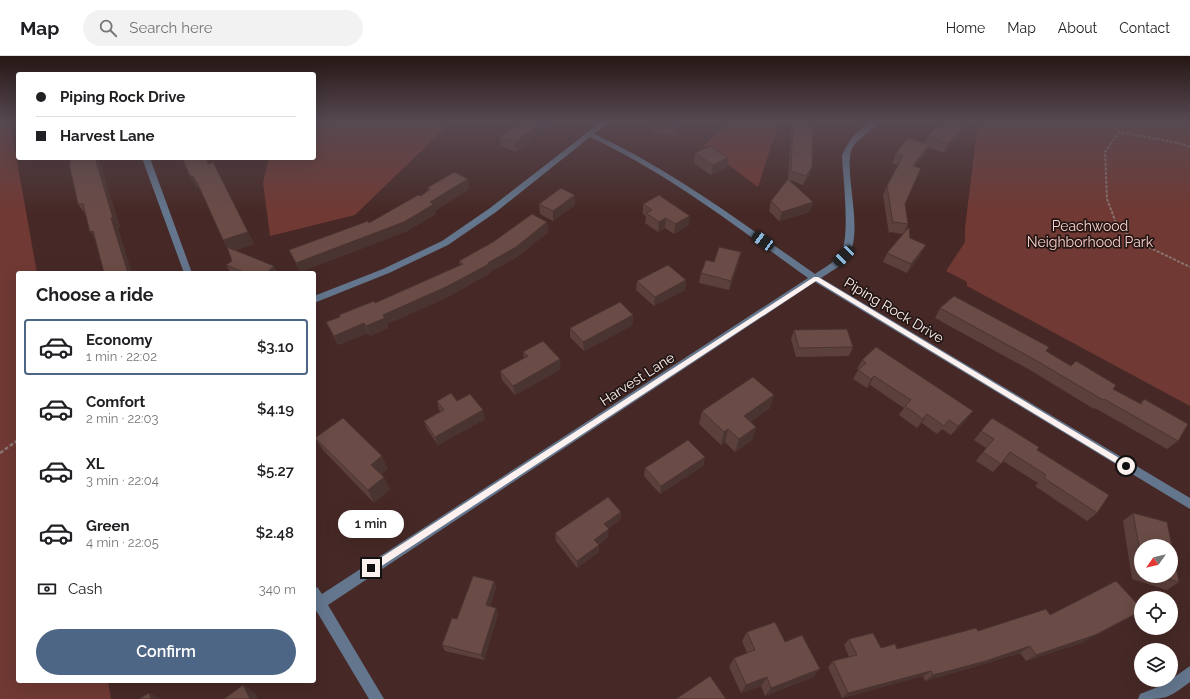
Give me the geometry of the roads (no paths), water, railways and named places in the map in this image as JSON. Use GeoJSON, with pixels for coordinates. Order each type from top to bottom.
{"type":"FeatureCollection","features":[{"type":"Feature","properties":{"kind":"street"},"geometry":{"type":"LineString","coordinates":[[316,299],[386,272],[445,243],[493,210],[566,152]]}},
{"type":"Feature","properties":{"kind":"street","name":"Piping Rock Drive"},"geometry":{"type":"LineString","coordinates":[[626,152],[687,188],[816,279],[1190,504]]}},
{"type":"Feature","properties":{"kind":"street","name":"Harvest Lane"},"geometry":{"type":"LineString","coordinates":[[316,598],[816,279],[836,264],[844,256],[850,239],[847,152]]}},
{"type":"Feature","properties":{"kind":"street"},"geometry":{"type":"LineString","coordinates":[[147,160],[187,271]]}},
{"type":"Feature","properties":{"kind":"street"},"geometry":{"type":"LineString","coordinates":[[316,598],[377,699]]}},
{"type":"Feature","properties":{"kind":"street"},"geometry":{"type":"LineString","coordinates":[[1145,699],[1168,690],[1190,673]]}},
{"type":"Feature","properties":{"kind":"park label","name":"Peachwood Neighborhood Park"},"geometry":{"type":"Point","coordinates":[1090,234]}}]}
